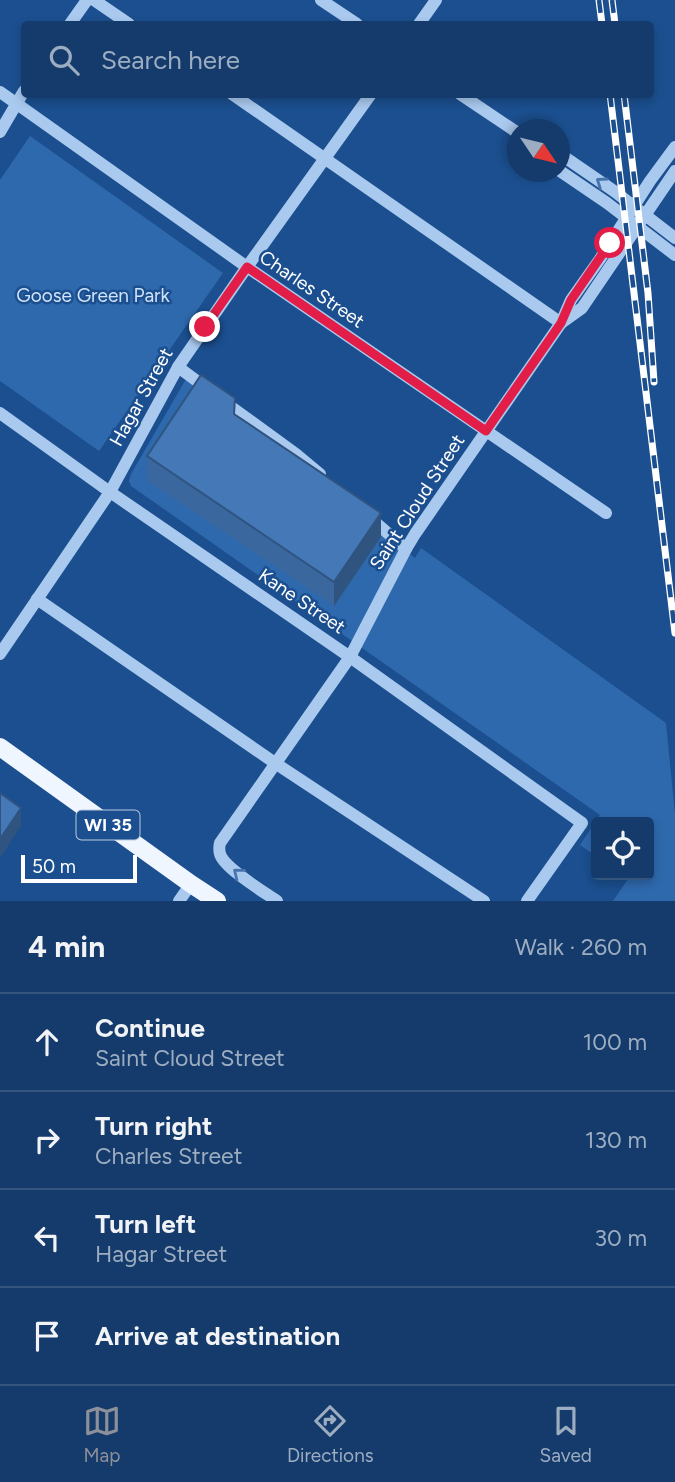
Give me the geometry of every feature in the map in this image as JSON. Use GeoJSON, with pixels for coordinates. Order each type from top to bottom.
{"type":"FeatureCollection","features":[{"type":"Feature","properties":{"kind":"main road","name":"WI 35"},"geometry":{"type":"LineString","coordinates":[[0,747],[217,901]]}},
{"type":"Feature","properties":{"kind":"street"},"geometry":{"type":"LineString","coordinates":[[72,21],[87,0]]}},
{"type":"Feature","properties":{"kind":"street"},"geometry":{"type":"LineString","coordinates":[[94,0],[125,21]]}},
{"type":"Feature","properties":{"kind":"street"},"geometry":{"type":"LineString","coordinates":[[321,0],[352,21]]}},
{"type":"Feature","properties":{"kind":"street"},"geometry":{"type":"LineString","coordinates":[[421,21],[436,0]]}},
{"type":"Feature","properties":{"kind":"street","name":"Charles Street"},"geometry":{"type":"LineString","coordinates":[[0,92],[247,267],[606,513]]}},
{"type":"Feature","properties":{"kind":"street"},"geometry":{"type":"LineString","coordinates":[[0,132],[21,96]]}},
{"type":"Feature","properties":{"kind":"street"},"geometry":{"type":"LineString","coordinates":[[238,98],[561,323]]}},
{"type":"Feature","properties":{"kind":"street","name":"Hagar Street"},"geometry":{"type":"LineString","coordinates":[[0,654],[110,492],[178,367],[368,98]]}},
{"type":"Feature","properties":{"kind":"street"},"geometry":{"type":"LineString","coordinates":[[466,98],[507,126]]}},
{"type":"Feature","properties":{"kind":"street","name":"Saint Cloud Street"},"geometry":{"type":"LineString","coordinates":[[277,901],[238,874],[222,858],[219,852],[220,843],[350,657],[406,548],[561,323],[571,300],[675,147]]}},
{"type":"Feature","properties":{"kind":"street"},"geometry":{"type":"LineString","coordinates":[[570,161],[675,237]]}},
{"type":"Feature","properties":{"kind":"street","name":"Saint Cloud Street"},"geometry":{"type":"LineString","coordinates":[[561,323],[582,308],[675,171]]}},
{"type":"Feature","properties":{"kind":"street"},"geometry":{"type":"LineString","coordinates":[[570,178],[675,255]]}},
{"type":"Feature","properties":{"kind":"street"},"geometry":{"type":"LineString","coordinates":[[178,367],[325,478]]}},
{"type":"Feature","properties":{"kind":"street","name":"Kane Street"},"geometry":{"type":"LineString","coordinates":[[0,413],[582,823],[527,901]]}},
{"type":"Feature","properties":{"kind":"street"},"geometry":{"type":"LineString","coordinates":[[354,503],[406,548]]}},
{"type":"Feature","properties":{"kind":"street"},"geometry":{"type":"LineString","coordinates":[[37,599],[275,763],[484,901]]}},
{"type":"Feature","properties":{"kind":"street"},"geometry":{"type":"LineString","coordinates":[[180,901],[191,884]]}},
{"type":"Feature","properties":{"kind":"green space","name":"Goose Green Park"},"geometry":{"type":"Polygon","coordinates":[[[30,136],[223,273],[99,451],[0,381],[0,180],[30,136]]]}},
{"type":"Feature","properties":{"kind":"green space"},"geometry":{"type":"Polygon","coordinates":[[[186,379],[415,558],[421,548],[666,723],[675,814],[675,901],[613,901],[627,880],[654,880],[654,817],[599,817],[600,815],[131,486],[131,474],[186,379]]]}},
{"type":"Feature","properties":{"kind":"green space"},"geometry":{"type":"Polygon","coordinates":[[[591,828],[591,853],[580,845],[591,828]]]}},
{"type":"Feature","properties":{"kind":"building"},"geometry":{"type":"Polygon","coordinates":[[[201,375],[235,398],[234,414],[381,513],[334,582],[147,456],[201,375]]]}},
{"type":"Feature","properties":{"kind":"building"},"geometry":{"type":"Polygon","coordinates":[[[0,793],[21,808],[0,839],[0,793]]]}},
{"type":"Feature","properties":{"kind":"railway"},"geometry":{"type":"LineString","coordinates":[[599,0],[602,21]]}},
{"type":"Feature","properties":{"kind":"railway"},"geometry":{"type":"LineString","coordinates":[[612,0],[615,21]]}},
{"type":"Feature","properties":{"kind":"railway"},"geometry":{"type":"LineString","coordinates":[[610,98],[675,633]]}},
{"type":"Feature","properties":{"kind":"railway"},"geometry":{"type":"LineString","coordinates":[[624,98],[648,293],[654,382]]}},
{"type":"Feature","properties":{"kind":"route"},"geometry":{"type":"LineString","coordinates":[[205,327],[247,267],[486,431],[561,323],[571,300],[610,243]]}}]}
